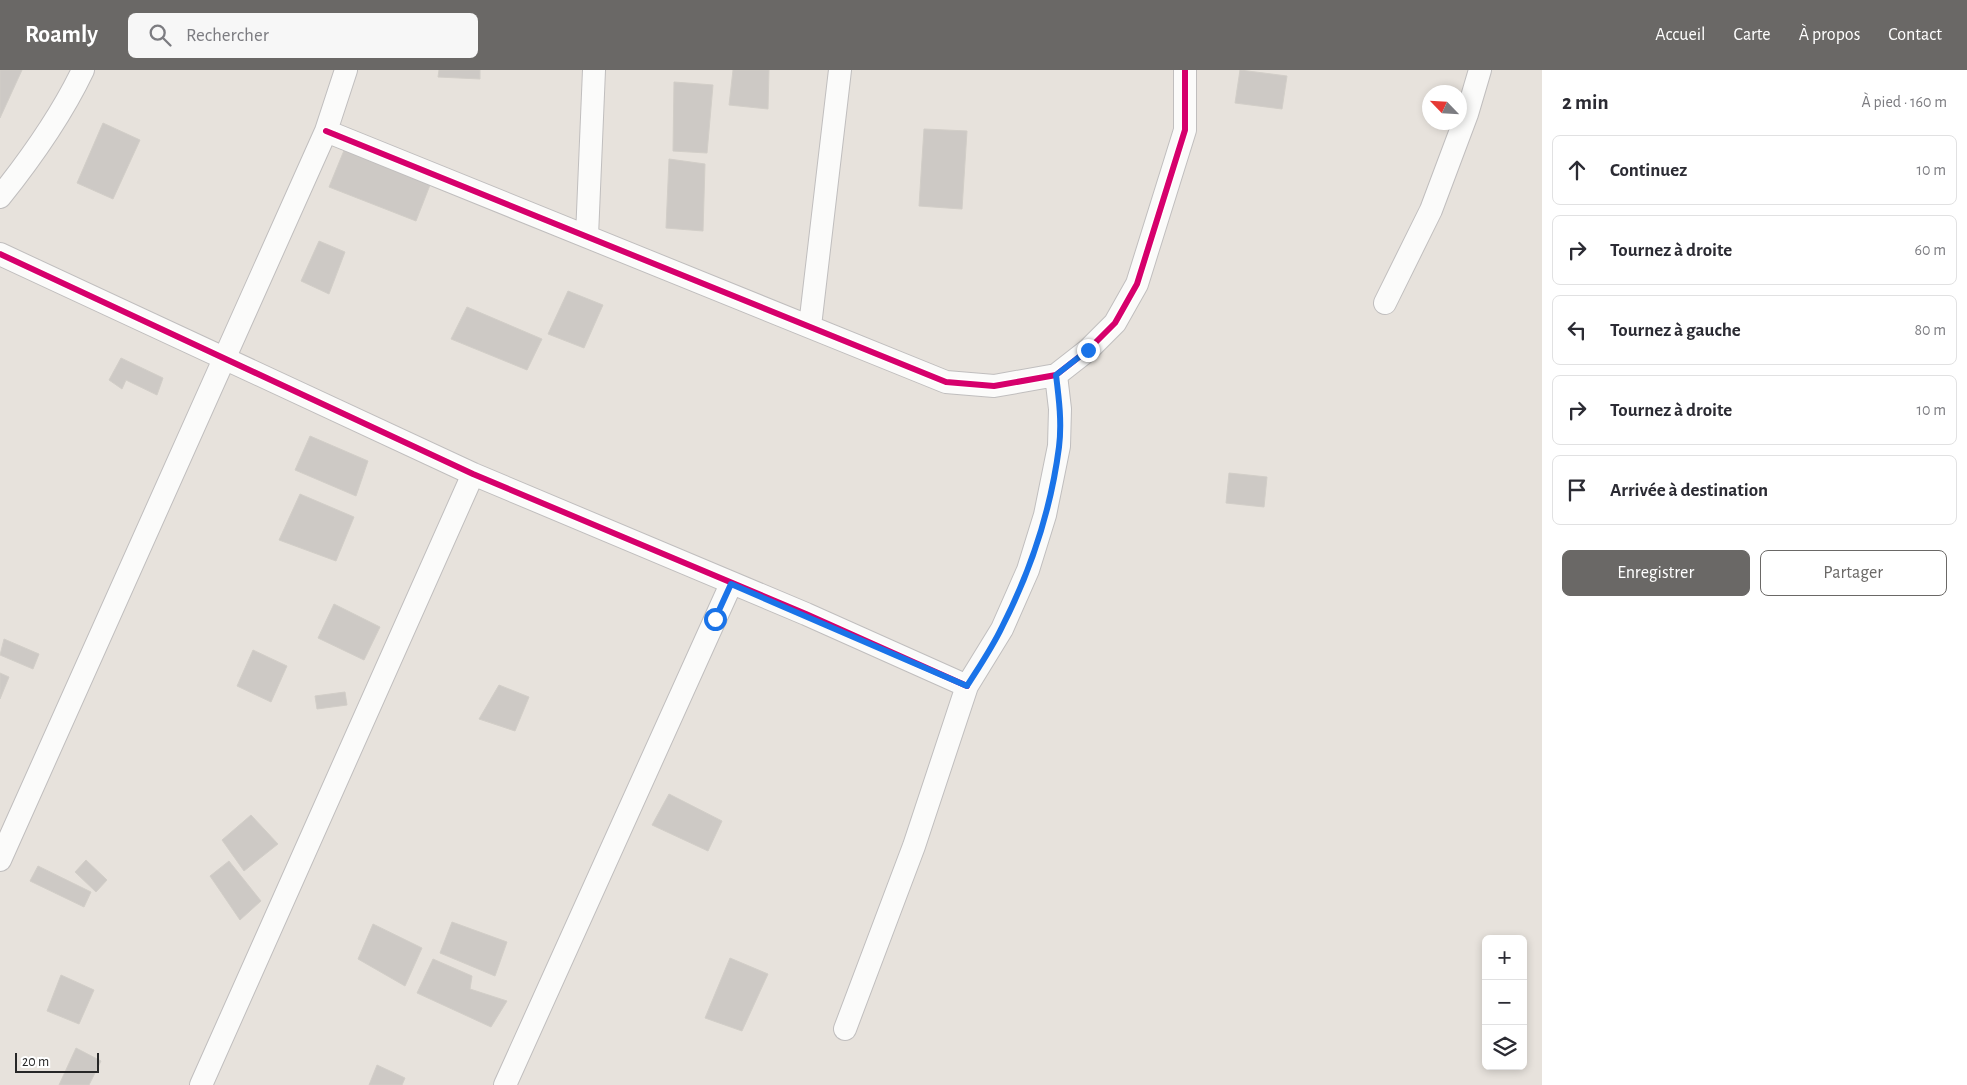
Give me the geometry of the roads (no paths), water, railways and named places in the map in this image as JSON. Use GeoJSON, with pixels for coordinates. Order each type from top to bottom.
{"type":"FeatureCollection","features":[{"type":"Feature","properties":{"kind":"street"},"geometry":{"type":"LineString","coordinates":[[0,197],[29,160],[70,98],[83,70]]}},
{"type":"Feature","properties":{"kind":"street"},"geometry":{"type":"LineString","coordinates":[[0,860],[326,131],[346,70]]}},
{"type":"Feature","properties":{"kind":"street"},"geometry":{"type":"LineString","coordinates":[[587,236],[594,70]]}},
{"type":"Feature","properties":{"kind":"street"},"geometry":{"type":"LineString","coordinates":[[810,326],[840,70]]}},
{"type":"Feature","properties":{"kind":"street"},"geometry":{"type":"LineString","coordinates":[[326,131],[946,382],[994,386],[1056,375],[1088,350],[1115,323],[1137,284],[1185,130],[1185,70]]}},
{"type":"Feature","properties":{"kind":"street"},"geometry":{"type":"LineString","coordinates":[[1385,303],[1431,210],[1467,114],[1480,70]]}},
{"type":"Feature","properties":{"kind":"street"},"geometry":{"type":"LineString","coordinates":[[0,254],[473,474],[967,686]]}},
{"type":"Feature","properties":{"kind":"street"},"geometry":{"type":"LineString","coordinates":[[845,1028],[914,846],[967,686],[1002,629],[1028,570],[1045,515],[1059,446],[1060,409],[1056,375]]}},
{"type":"Feature","properties":{"kind":"street"},"geometry":{"type":"LineString","coordinates":[[201,1085],[473,474]]}},
{"type":"Feature","properties":{"kind":"street"},"geometry":{"type":"LineString","coordinates":[[505,1085],[731,584]]}}]}
